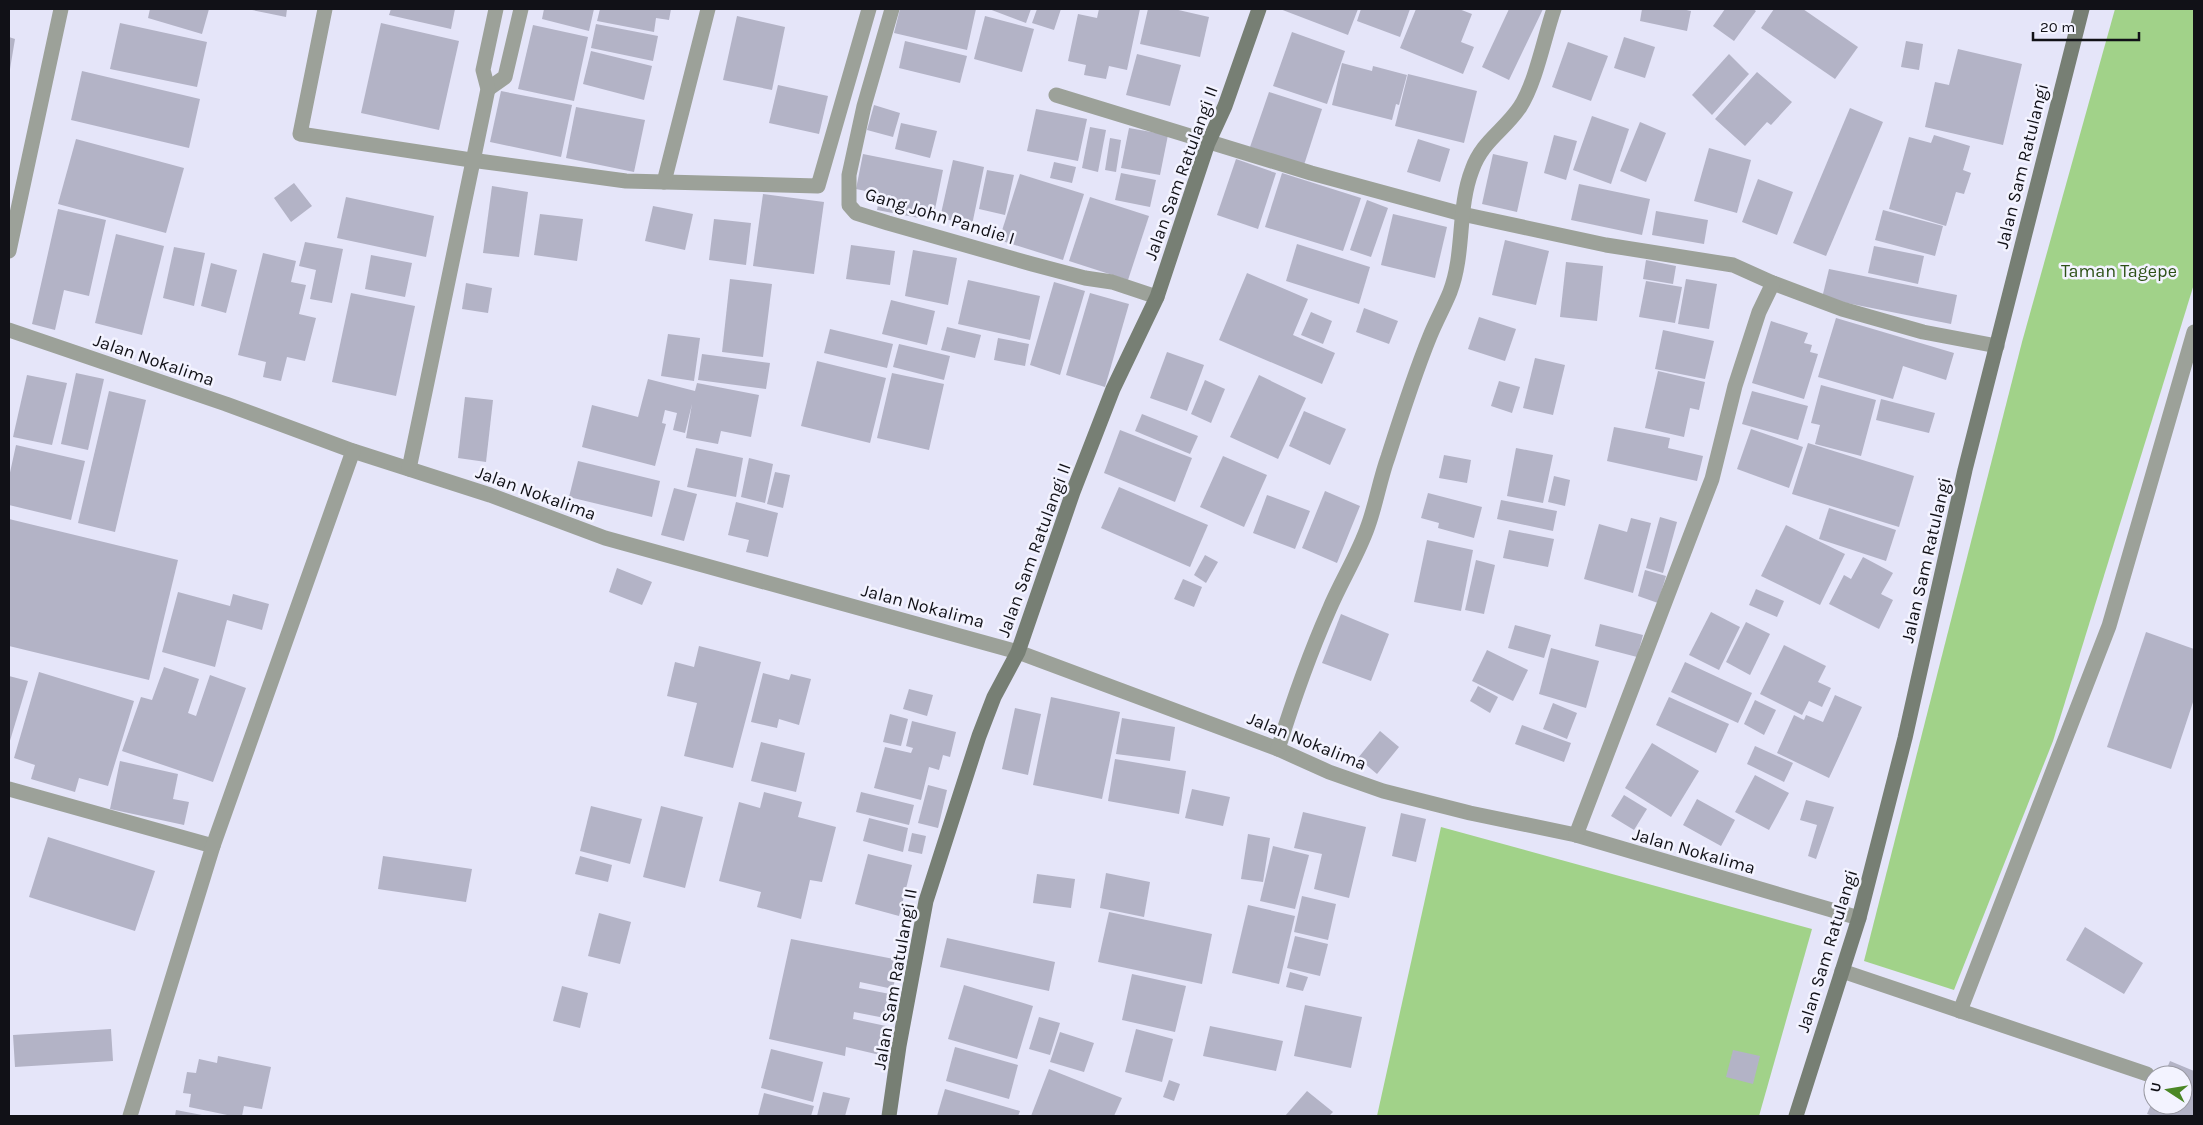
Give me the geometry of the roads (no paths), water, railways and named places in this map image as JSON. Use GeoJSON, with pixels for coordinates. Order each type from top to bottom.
{"type":"FeatureCollection","features":[{"type":"Feature","properties":{"kind":"street"},"geometry":{"type":"LineString","coordinates":[[9,251],[61,9]]}},
{"type":"Feature","properties":{"kind":"street"},"geometry":{"type":"LineString","coordinates":[[325,9],[300,134],[626,181],[818,186],[869,9]]}},
{"type":"Feature","properties":{"kind":"street"},"geometry":{"type":"LineString","coordinates":[[409,469],[471,160],[488,89],[483,70],[496,9]]}},
{"type":"Feature","properties":{"kind":"street"},"geometry":{"type":"LineString","coordinates":[[488,89],[506,77],[521,9]]}},
{"type":"Feature","properties":{"kind":"street"},"geometry":{"type":"LineString","coordinates":[[664,182],[708,9]]}},
{"type":"Feature","properties":{"kind":"street","name":"Gang John Pandie I"},"geometry":{"type":"LineString","coordinates":[[892,9],[864,106],[849,175],[848,196],[853,209],[856,212],[888,223],[1032,264],[1112,282],[1157,297]]}},
{"type":"Feature","properties":{"kind":"street","name":"Jalan Sam Ratulangi II"},"geometry":{"type":"LineString","coordinates":[[889,1116],[909,989],[926,901],[979,736],[994,697],[1018,652],[1073,492],[1113,389],[1157,297],[1208,142],[1225,106],[1259,9]]}},
{"type":"Feature","properties":{"kind":"street"},"geometry":{"type":"LineString","coordinates":[[1278,749],[1296,693],[1325,618],[1356,556],[1368,525],[1397,430],[1430,337],[1450,290],[1458,261],[1462,214],[1472,171],[1480,153],[1490,138],[1507,124],[1521,106],[1532,80],[1554,9]]}},
{"type":"Feature","properties":{"kind":"street","name":"Jalan Sam Ratulangi"},"geometry":{"type":"LineString","coordinates":[[1796,1116],[1859,918],[1905,738],[1965,470],[2082,9]]}},
{"type":"Feature","properties":{"kind":"street"},"geometry":{"type":"LineString","coordinates":[[1056,95],[1208,142],[1462,214],[1606,245],[1732,265],[1772,284],[1842,309],[1923,332],[1997,346]]}},
{"type":"Feature","properties":{"kind":"street"},"geometry":{"type":"LineString","coordinates":[[1576,835],[1712,479],[1738,377],[1759,312],[1772,284]]}},
{"type":"Feature","properties":{"kind":"street","name":"Jalan Nokalima"},"geometry":{"type":"LineString","coordinates":[[9,330],[226,404],[353,451],[490,495],[604,538],[1018,652],[1278,749],[1329,772],[1383,791],[1470,813],[1576,835],[1859,918]]}},
{"type":"Feature","properties":{"kind":"street"},"geometry":{"type":"LineString","coordinates":[[1960,1011],[2109,626],[2194,332]]}},
{"type":"Feature","properties":{"kind":"street"},"geometry":{"type":"LineString","coordinates":[[130,1116],[213,846],[353,451]]}},
{"type":"Feature","properties":{"kind":"street"},"geometry":{"type":"LineString","coordinates":[[9,789],[213,846]]}},
{"type":"Feature","properties":{"kind":"street"},"geometry":{"type":"LineString","coordinates":[[1842,972],[2143,1073]]}},
{"type":"Feature","properties":{"kind":"park label","name":"Taman Tagepe"},"geometry":{"type":"Point","coordinates":[2119,271]}}]}
